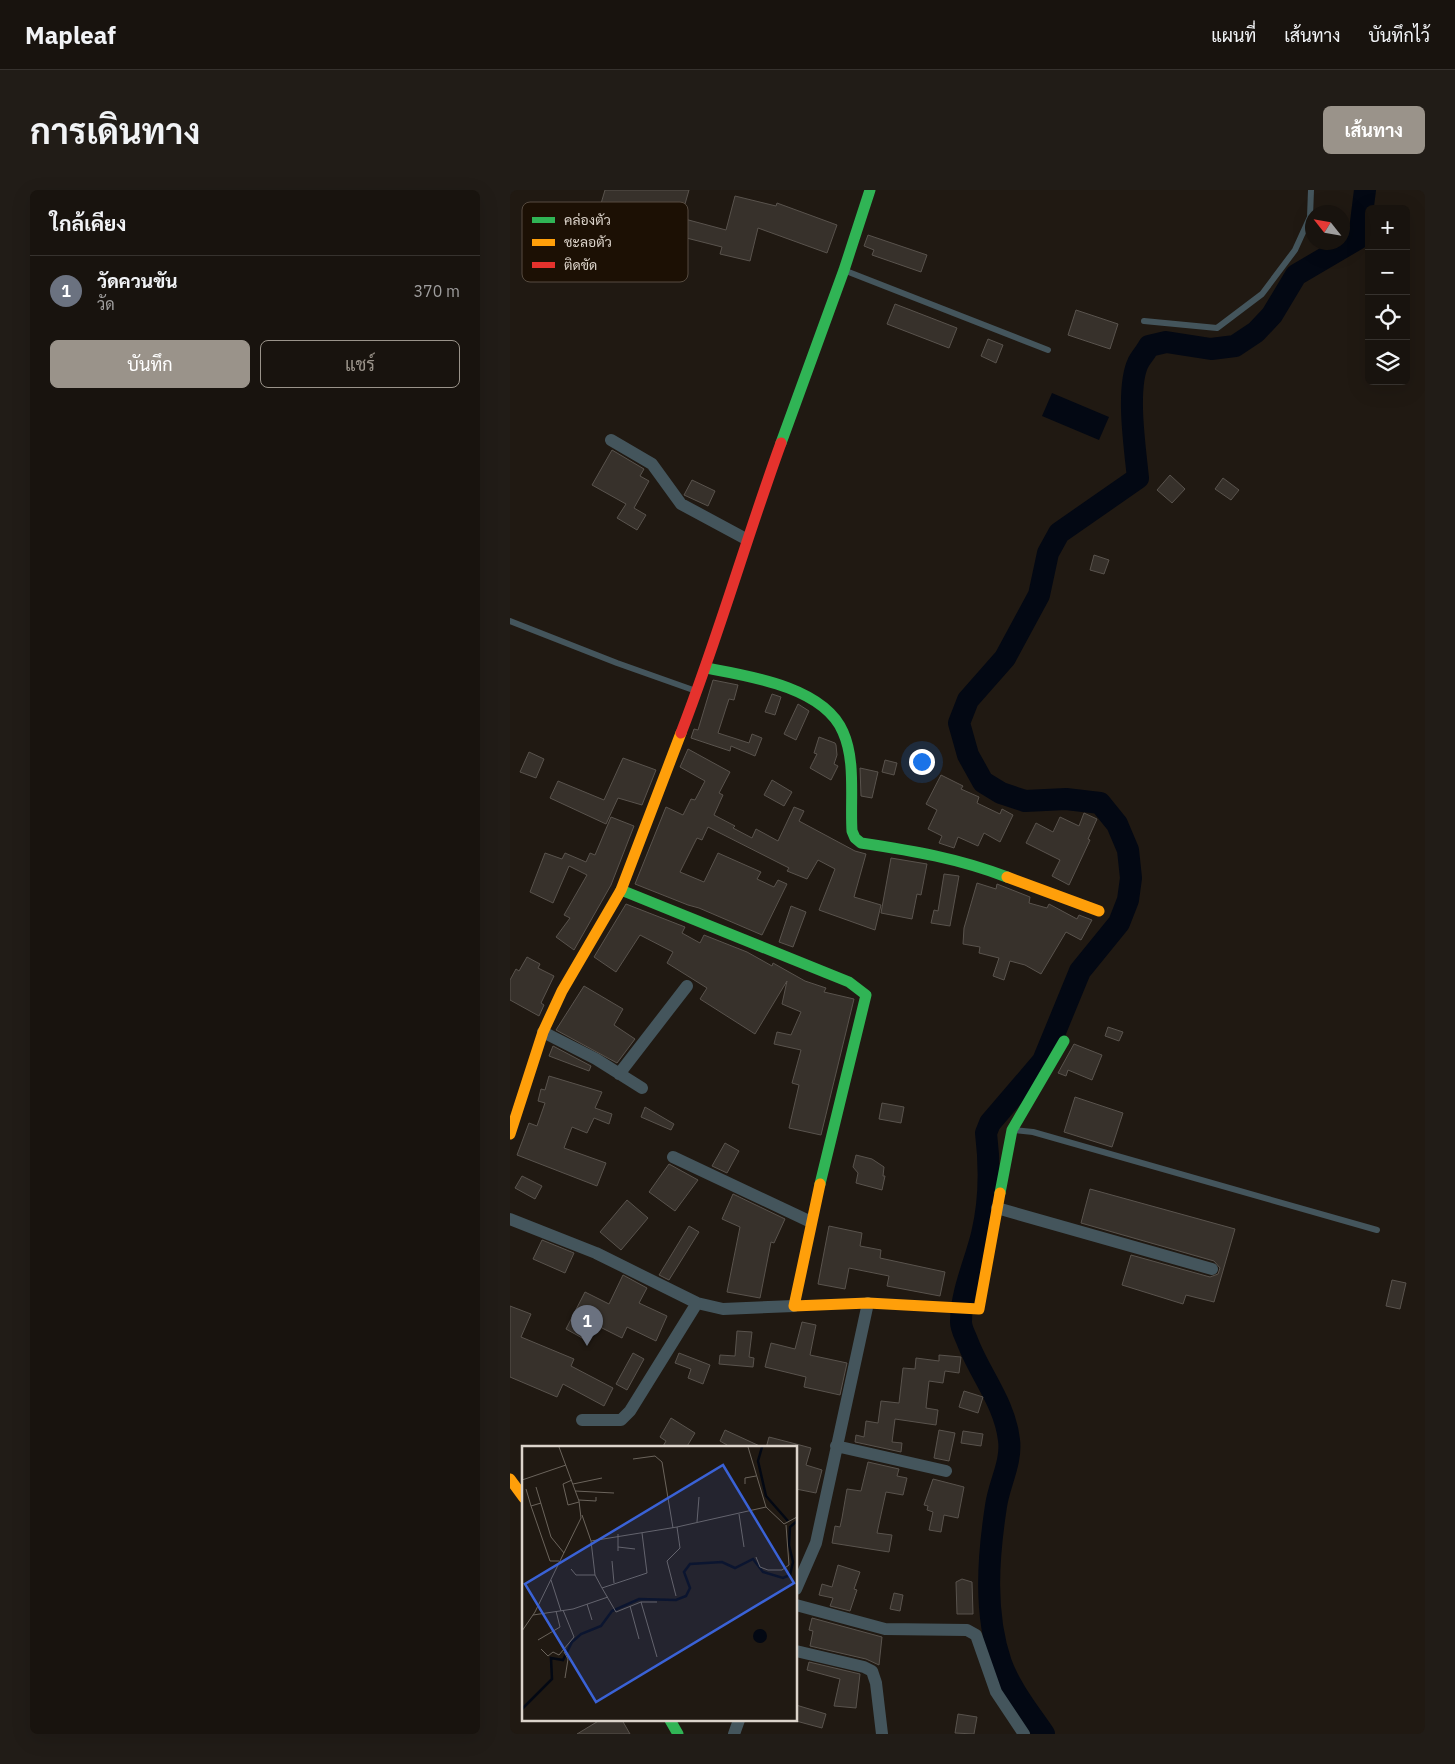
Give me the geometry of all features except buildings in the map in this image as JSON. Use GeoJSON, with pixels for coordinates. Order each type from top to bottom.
{"type":"FeatureCollection","features":[{"type":"Feature","properties":{"kind":"street"},"geometry":{"type":"LineString","coordinates":[[510,1134],[543,1032],[562,991],[621,890],[706,668],[746,539],[844,270],[870,190]]}},
{"type":"Feature","properties":{"kind":"street"},"geometry":{"type":"LineString","coordinates":[[611,440],[652,464],[681,504],[746,539]]}},
{"type":"Feature","properties":{"kind":"street"},"geometry":{"type":"LineString","coordinates":[[706,668],[774,683],[813,702],[835,718],[844,733],[847,749],[852,831],[855,838],[861,843],[924,852],[967,862],[1099,911]]}},
{"type":"Feature","properties":{"kind":"street"},"geometry":{"type":"LineString","coordinates":[[621,890],[850,982],[866,995],[811,1222],[794,1306]]}},
{"type":"Feature","properties":{"kind":"street"},"geometry":{"type":"LineString","coordinates":[[619,1074],[687,986]]}},
{"type":"Feature","properties":{"kind":"street"},"geometry":{"type":"LineString","coordinates":[[543,1032],[576,1048],[642,1088]]}},
{"type":"Feature","properties":{"kind":"street"},"geometry":{"type":"LineString","coordinates":[[510,1218],[596,1253],[698,1304],[723,1309],[868,1303],[979,1310],[1012,1130],[1064,1042]]}},
{"type":"Feature","properties":{"kind":"street"},"geometry":{"type":"LineString","coordinates":[[673,1157],[811,1222]]}},
{"type":"Feature","properties":{"kind":"street"},"geometry":{"type":"LineString","coordinates":[[997,1208],[1212,1270]]}},
{"type":"Feature","properties":{"kind":"street"},"geometry":{"type":"LineString","coordinates":[[798,1585],[816,1543],[868,1303]]}},
{"type":"Feature","properties":{"kind":"street"},"geometry":{"type":"LineString","coordinates":[[582,1420],[621,1420],[630,1411],[698,1304]]}},
{"type":"Feature","properties":{"kind":"street"},"geometry":{"type":"LineString","coordinates":[[836,1446],[946,1471]]}},
{"type":"Feature","properties":{"kind":"street"},"geometry":{"type":"LineString","coordinates":[[510,1479],[522,1495]]}},
{"type":"Feature","properties":{"kind":"street"},"geometry":{"type":"LineString","coordinates":[[798,1606],[885,1629],[967,1630],[976,1635],[996,1692],[1024,1734]]}},
{"type":"Feature","properties":{"kind":"street"},"geometry":{"type":"LineString","coordinates":[[798,1651],[864,1667],[872,1671],[876,1683],[882,1734]]}},
{"type":"Feature","properties":{"kind":"street"},"geometry":{"type":"LineString","coordinates":[[671,1722],[678,1734]]}},
{"type":"Feature","properties":{"kind":"street"},"geometry":{"type":"LineString","coordinates":[[734,1734],[739,1722]]}},
{"type":"Feature","properties":{"kind":"lane"},"geometry":{"type":"LineString","coordinates":[[1144,321],[1217,328],[1238,314],[1262,294],[1294,250],[1310,217],[1310,190]]}},
{"type":"Feature","properties":{"kind":"lane"},"geometry":{"type":"LineString","coordinates":[[844,270],[1048,350]]}},
{"type":"Feature","properties":{"kind":"lane"},"geometry":{"type":"LineString","coordinates":[[510,621],[697,691]]}},
{"type":"Feature","properties":{"kind":"lane"},"geometry":{"type":"LineString","coordinates":[[1012,1130],[1032,1132],[1377,1230]]}},
{"type":"Feature","properties":{"kind":"shaded area"},"geometry":{"type":"Polygon","coordinates":[[[1052,393],[1109,417],[1099,440],[1042,416],[1052,393]]]}},
{"type":"Feature","properties":{"kind":"waterway"},"geometry":{"type":"LineString","coordinates":[[1044,1734],[1009,1682],[1001,1663],[992,1625],[989,1585],[991,1545],[996,1506],[1009,1456],[1009,1440],[1007,1427],[998,1402],[973,1355],[963,1330],[961,1322],[963,1300],[982,1234],[987,1209],[989,1171],[986,1133],[990,1123],[1043,1061],[1080,971],[1119,923],[1128,900],[1131,878],[1128,850],[1117,824],[1100,803],[1066,799],[1025,801],[1001,793],[983,782],[968,755],[959,723],[968,700],[1005,658],[1039,595],[1048,553],[1059,533],[1138,478],[1132,419],[1134,374],[1138,363],[1149,346],[1166,342],[1211,349],[1235,346],[1256,332],[1272,315],[1296,275],[1359,238],[1365,190]]}},
{"type":"Feature","properties":{"kind":"traffic: fast"},"geometry":{"type":"LineString","coordinates":[[781,443],[844,270],[870,190]]}},
{"type":"Feature","properties":{"kind":"traffic: fast"},"geometry":{"type":"LineString","coordinates":[[706,668],[743,675],[783,686],[803,694],[820,704],[833,717],[843,732],[850,755],[852,831],[855,838],[861,843],[935,856],[989,870],[1007,877]]}},
{"type":"Feature","properties":{"kind":"traffic: fast"},"geometry":{"type":"LineString","coordinates":[[621,890],[849,982],[866,995],[820,1184]]}},
{"type":"Feature","properties":{"kind":"traffic: fast"},"geometry":{"type":"LineString","coordinates":[[1000,1193],[1012,1130],[1064,1041]]}},
{"type":"Feature","properties":{"kind":"traffic: fast"},"geometry":{"type":"LineString","coordinates":[[671,1722],[678,1734]]}},
{"type":"Feature","properties":{"kind":"traffic: slow"},"geometry":{"type":"LineString","coordinates":[[510,1134],[543,1032],[562,991],[621,890],[681,733]]}},
{"type":"Feature","properties":{"kind":"traffic: slow"},"geometry":{"type":"LineString","coordinates":[[1007,877],[1099,911]]}},
{"type":"Feature","properties":{"kind":"traffic: slow"},"geometry":{"type":"LineString","coordinates":[[820,1184],[794,1306],[868,1303],[979,1309],[1000,1193]]}},
{"type":"Feature","properties":{"kind":"traffic: slow"},"geometry":{"type":"LineString","coordinates":[[510,1479],[522,1495]]}},
{"type":"Feature","properties":{"kind":"traffic: jam"},"geometry":{"type":"LineString","coordinates":[[681,733],[781,443]]}},
{"type":"Feature","properties":{"kind":"place","name":"วัดควนขัน"},"geometry":{"type":"Point","coordinates":[587,1346]}}]}
